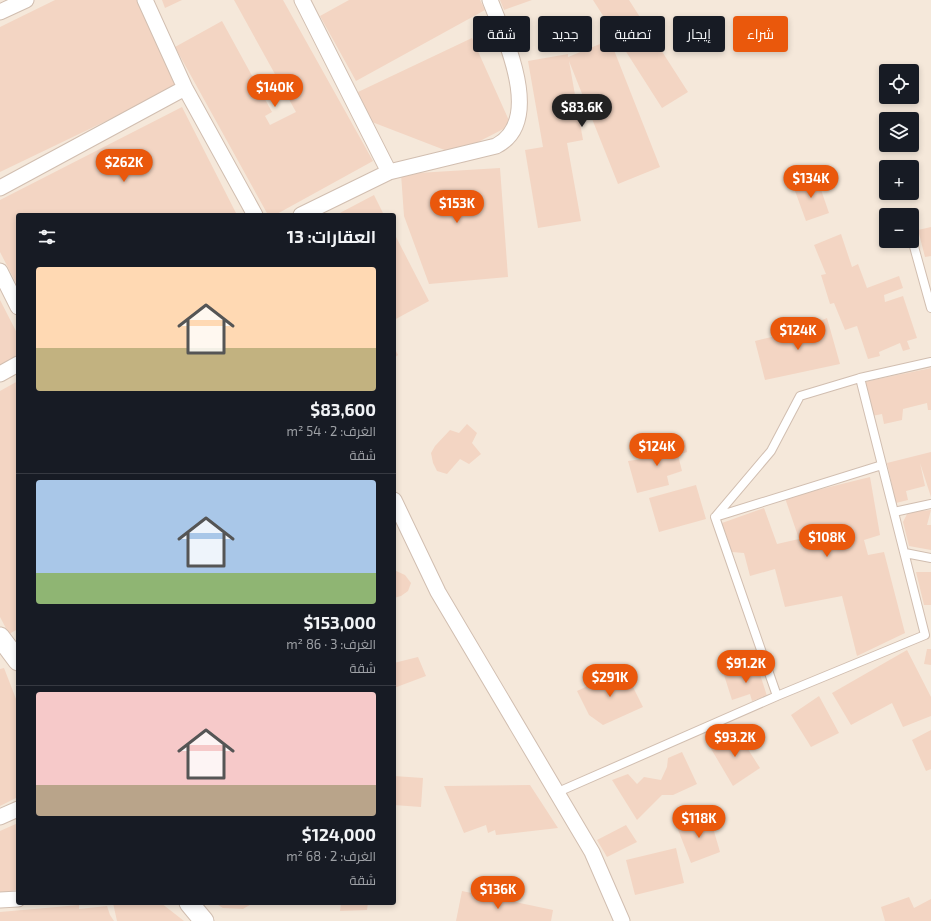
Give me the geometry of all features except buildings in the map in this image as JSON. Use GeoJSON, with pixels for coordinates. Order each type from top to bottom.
{"type":"FeatureCollection","features":[{"type":"Feature","properties":{"kind":"street"},"geometry":{"type":"LineString","coordinates":[[0,12],[26,0]]}},
{"type":"Feature","properties":{"kind":"street"},"geometry":{"type":"LineString","coordinates":[[145,0],[185,88],[254,213]]}},
{"type":"Feature","properties":{"kind":"street"},"geometry":{"type":"LineString","coordinates":[[302,0],[389,172]]}},
{"type":"Feature","properties":{"kind":"street"},"geometry":{"type":"LineString","coordinates":[[305,213],[389,172],[496,146],[505,141],[517,124],[519,106],[517,77],[490,0]]}},
{"type":"Feature","properties":{"kind":"street"},"geometry":{"type":"LineString","coordinates":[[0,188],[185,88]]}},
{"type":"Feature","properties":{"kind":"street"},"geometry":{"type":"LineString","coordinates":[[0,271],[16,303]]}},
{"type":"Feature","properties":{"kind":"street"},"geometry":{"type":"LineString","coordinates":[[0,374],[16,365]]}},
{"type":"Feature","properties":{"kind":"street"},"geometry":{"type":"LineString","coordinates":[[396,504],[438,592],[558,792],[592,852],[622,921]]}},
{"type":"Feature","properties":{"kind":"street"},"geometry":{"type":"LineString","coordinates":[[0,817],[16,810]]}},
{"type":"Feature","properties":{"kind":"street"},"geometry":{"type":"LineString","coordinates":[[0,900],[16,899]]}},
{"type":"Feature","properties":{"kind":"street"},"geometry":{"type":"LineString","coordinates":[[191,905],[204,921]]}},
{"type":"Feature","properties":{"kind":"lane"},"geometry":{"type":"LineString","coordinates":[[915,248],[929,290],[931,308]]}},
{"type":"Feature","properties":{"kind":"lane"},"geometry":{"type":"LineString","coordinates":[[715,516],[771,451],[800,396],[860,378],[931,362]]}},
{"type":"Feature","properties":{"kind":"lane"},"geometry":{"type":"LineString","coordinates":[[558,792],[777,696],[925,635],[860,378]]}},
{"type":"Feature","properties":{"kind":"lane"},"geometry":{"type":"LineString","coordinates":[[715,516],[882,465]]}},
{"type":"Feature","properties":{"kind":"lane"},"geometry":{"type":"LineString","coordinates":[[894,512],[931,504]]}},
{"type":"Feature","properties":{"kind":"lane"},"geometry":{"type":"LineString","coordinates":[[715,516],[777,696]]}},
{"type":"Feature","properties":{"kind":"lane"},"geometry":{"type":"LineString","coordinates":[[905,553],[931,558]]}},
{"type":"Feature","properties":{"kind":"shaded area"},"geometry":{"type":"Polygon","coordinates":[[[0,0],[931,0],[931,921],[0,921],[0,0]]]}}]}
